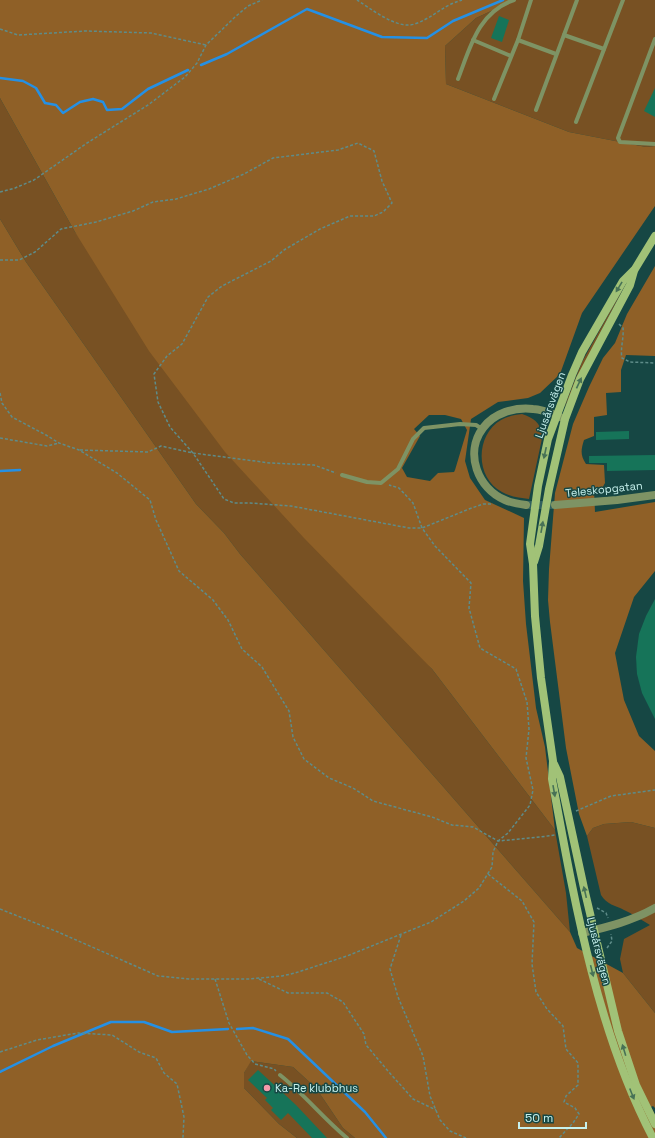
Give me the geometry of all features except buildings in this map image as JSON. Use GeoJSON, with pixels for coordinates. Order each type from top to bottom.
{"type":"FeatureCollection","features":[{"type":"Feature","properties":{"kind":"main road","name":"Ljusårsvägen"},"geometry":{"type":"LineString","coordinates":[[653,1138],[634,1100],[621,1066],[595,985],[582,933],[552,779],[553,761],[541,678],[535,616],[533,564],[530,544],[537,493],[548,439],[572,375],[582,352],[623,281],[635,269],[655,236]]}},
{"type":"Feature","properties":{"kind":"main road","name":"Ljusårsvägen"},"geometry":{"type":"LineString","coordinates":[[533,564],[539,546],[553,466],[565,419],[580,379],[630,285],[635,269]]}},
{"type":"Feature","properties":{"kind":"main road","name":"Ljusårsvägen"},"geometry":{"type":"LineString","coordinates":[[553,761],[560,777],[618,1031],[634,1080],[655,1124]]}},
{"type":"Feature","properties":{"kind":"street"},"geometry":{"type":"LineString","coordinates":[[526,505],[506,501],[487,488],[480,478],[474,460],[477,440],[482,429],[495,417],[511,410],[535,409],[565,419]]}},
{"type":"Feature","properties":{"kind":"street","name":"Teleskopgatan"},"geometry":{"type":"LineString","coordinates":[[555,505],[617,500],[655,494]]}},
{"type":"Feature","properties":{"kind":"street"},"geometry":{"type":"LineString","coordinates":[[582,933],[621,924],[641,916],[655,908]]}},
{"type":"Feature","properties":{"kind":"lane"},"geometry":{"type":"LineString","coordinates":[[458,79],[476,33],[483,22],[493,12],[514,0]]}},
{"type":"Feature","properties":{"kind":"lane"},"geometry":{"type":"LineString","coordinates":[[494,99],[518,40],[531,0]]}},
{"type":"Feature","properties":{"kind":"lane"},"geometry":{"type":"LineString","coordinates":[[536,110],[577,0]]}},
{"type":"Feature","properties":{"kind":"lane"},"geometry":{"type":"LineString","coordinates":[[576,122],[623,0]]}},
{"type":"Feature","properties":{"kind":"lane"},"geometry":{"type":"LineString","coordinates":[[564,35],[604,49]]}},
{"type":"Feature","properties":{"kind":"lane"},"geometry":{"type":"LineString","coordinates":[[655,39],[618,138],[620,142],[655,144]]}},
{"type":"Feature","properties":{"kind":"lane"},"geometry":{"type":"LineString","coordinates":[[473,40],[511,56]]}},
{"type":"Feature","properties":{"kind":"lane"},"geometry":{"type":"LineString","coordinates":[[518,40],[556,54]]}},
{"type":"Feature","properties":{"kind":"lane"},"geometry":{"type":"LineString","coordinates":[[342,475],[367,482],[381,483],[398,469],[413,439],[424,428],[460,424],[476,424],[482,429]]}},
{"type":"Feature","properties":{"kind":"lane"},"geometry":{"type":"LineString","coordinates":[[280,1074],[346,1138]]}},
{"type":"Feature","properties":{"kind":"path"},"geometry":{"type":"LineString","coordinates":[[0,192],[15,188],[34,180],[87,143],[148,105],[185,77],[197,63],[206,45],[248,6],[262,0]]}},
{"type":"Feature","properties":{"kind":"path"},"geometry":{"type":"LineString","coordinates":[[357,0],[398,24],[410,25],[423,21],[448,4],[462,0]]}},
{"type":"Feature","properties":{"kind":"path"},"geometry":{"type":"LineString","coordinates":[[0,29],[18,35],[86,31],[151,33],[206,45]]}},
{"type":"Feature","properties":{"kind":"path"},"geometry":{"type":"LineString","coordinates":[[0,260],[20,260],[35,252],[62,229],[96,222],[134,211],[153,202],[176,200],[209,189],[244,174],[273,158],[338,150],[358,143],[374,151],[382,181],[392,203],[383,212],[374,216],[350,216],[320,229],[284,250],[271,262],[222,286],[208,297],[182,344],[167,356],[154,374],[158,402],[170,427],[193,453],[224,499],[234,503],[291,506],[409,528],[422,528],[483,504],[494,504]]}},
{"type":"Feature","properties":{"kind":"path"},"geometry":{"type":"LineString","coordinates":[[616,322],[624,328],[624,339],[621,349],[622,358],[630,362],[655,363]]}},
{"type":"Feature","properties":{"kind":"path"},"geometry":{"type":"LineString","coordinates":[[0,394],[2,404],[12,418],[46,434],[58,443],[79,450],[117,473],[150,500],[156,520],[179,571],[213,600],[228,620],[242,649],[262,667],[289,711],[293,737],[304,759],[329,778],[353,788],[373,801],[432,817],[452,825],[473,827],[498,841],[553,835]]}},
{"type":"Feature","properties":{"kind":"path"},"geometry":{"type":"LineString","coordinates":[[0,438],[47,446],[58,443]]}},
{"type":"Feature","properties":{"kind":"path"},"geometry":{"type":"LineString","coordinates":[[79,450],[148,452],[161,446],[193,453],[270,463],[314,465],[342,475]]}},
{"type":"Feature","properties":{"kind":"path"},"geometry":{"type":"LineString","coordinates":[[0,909],[58,932],[158,976],[190,979],[259,978],[282,976],[306,970],[401,935],[431,922],[464,902],[479,888],[492,867],[493,852],[498,841],[508,833],[530,805],[533,790],[526,758],[529,729],[527,702],[516,669],[480,648],[469,608],[471,583],[434,546],[422,528],[413,503],[399,488],[381,483]]}},
{"type":"Feature","properties":{"kind":"path"},"geometry":{"type":"LineString","coordinates":[[574,812],[611,796],[655,790]]}},
{"type":"Feature","properties":{"kind":"path"},"geometry":{"type":"LineString","coordinates":[[488,873],[522,901],[534,922],[532,964],[536,992],[547,1009],[563,1026],[566,1049],[578,1063],[578,1085],[566,1096],[564,1102],[575,1108],[579,1114],[573,1123],[558,1138]]}},
{"type":"Feature","properties":{"kind":"path"},"geometry":{"type":"LineString","coordinates":[[597,907],[608,916]]}},
{"type":"Feature","properties":{"kind":"path"},"geometry":{"type":"LineString","coordinates":[[401,935],[390,969],[398,997],[423,1056],[430,1096],[440,1120],[450,1131],[466,1138]]}},
{"type":"Feature","properties":{"kind":"path"},"geometry":{"type":"LineString","coordinates":[[259,978],[288,993],[328,993],[343,1002],[364,1034],[366,1045],[388,1072],[413,1099],[436,1110]]}},
{"type":"Feature","properties":{"kind":"path"},"geometry":{"type":"LineString","coordinates":[[215,979],[229,1023],[247,1055],[254,1064],[274,1069],[280,1074]]}},
{"type":"Feature","properties":{"kind":"path"},"geometry":{"type":"LineString","coordinates":[[0,1052],[37,1040],[78,1032],[112,1034],[139,1052],[156,1058],[164,1073],[177,1084],[184,1117],[182,1138]]}},
{"type":"Feature","properties":{"kind":"shaded area"},"geometry":{"type":"Polygon","coordinates":[[[0,0],[515,0],[476,18],[445,46],[446,84],[569,132],[646,147],[655,146],[655,206],[582,313],[560,374],[540,393],[528,398],[498,402],[471,419],[465,461],[470,478],[485,500],[524,518],[523,581],[526,624],[536,708],[545,747],[555,830],[432,669],[304,538],[225,452],[149,351],[75,232],[0,98],[0,0]],[[429,415],[414,429],[420,436],[402,468],[407,477],[430,481],[438,473],[454,472],[467,430],[461,419],[445,415],[429,415]]]}},
{"type":"Feature","properties":{"kind":"shaded area"},"geometry":{"type":"Polygon","coordinates":[[[515,0],[655,0],[655,146],[646,147],[569,132],[446,84],[445,46],[476,18],[515,0]]]}},
{"type":"Feature","properties":{"kind":"shaded area"},"geometry":{"type":"Polygon","coordinates":[[[0,98],[75,232],[432,669],[555,830],[566,893],[570,932],[240,554],[224,533],[196,504],[26,262],[0,219],[0,98]]]}},
{"type":"Feature","properties":{"kind":"shaded area"},"geometry":{"type":"Polygon","coordinates":[[[0,219],[26,262],[196,504],[224,533],[240,554],[570,932],[577,948],[623,973],[655,1013],[655,1108],[653,1106],[651,1107],[655,1115],[655,1138],[355,1138],[343,1128],[316,1088],[293,1067],[251,1061],[244,1073],[244,1088],[279,1124],[297,1138],[0,1138],[0,219]]]}},
{"type":"Feature","properties":{"kind":"shaded area"},"geometry":{"type":"Polygon","coordinates":[[[655,266],[655,356],[626,355],[621,370],[621,392],[606,393],[607,415],[594,417],[594,436],[584,440],[582,452],[586,464],[604,465],[605,483],[601,490],[594,490],[595,512],[655,502],[655,571],[634,597],[615,653],[624,700],[639,736],[655,751],[655,828],[631,822],[604,824],[593,828],[587,836],[579,814],[566,748],[550,622],[548,600],[549,569],[555,493],[573,424],[589,387],[603,358],[615,343],[627,314],[655,266]]]}},
{"type":"Feature","properties":{"kind":"shaded area"},"geometry":{"type":"Polygon","coordinates":[[[626,283],[597,339],[564,408],[582,362],[626,283]]]}},
{"type":"Feature","properties":{"kind":"shaded area"},"geometry":{"type":"Polygon","coordinates":[[[522,414],[536,421],[543,434],[529,499],[509,495],[493,486],[483,467],[482,456],[486,436],[492,427],[501,420],[522,414]]]}},
{"type":"Feature","properties":{"kind":"shaded area"},"geometry":{"type":"Polygon","coordinates":[[[631,822],[655,828],[655,1013],[623,973],[620,959],[624,939],[650,925],[631,913],[609,903],[603,898],[587,836],[593,828],[604,824],[631,822]]]}},
{"type":"Feature","properties":{"kind":"shaded area"},"geometry":{"type":"Polygon","coordinates":[[[250,1061],[293,1067],[316,1088],[343,1128],[355,1138],[297,1138],[279,1124],[244,1088],[244,1073],[250,1061]]]}},
{"type":"Feature","properties":{"kind":"waterway"},"geometry":{"type":"LineString","coordinates":[[201,65],[227,54],[307,9],[382,37],[427,38],[453,21],[503,0]]}},
{"type":"Feature","properties":{"kind":"waterway"},"geometry":{"type":"LineString","coordinates":[[0,78],[23,81],[36,88],[45,103],[56,105],[63,113],[80,102],[93,99],[103,102],[107,110],[122,109],[148,89],[188,70]]}},
{"type":"Feature","properties":{"kind":"waterway"},"geometry":{"type":"LineString","coordinates":[[0,471],[20,470]]}},
{"type":"Feature","properties":{"kind":"waterway"},"geometry":{"type":"LineString","coordinates":[[0,1072],[53,1046],[111,1022],[144,1022],[172,1032],[228,1029]]}},
{"type":"Feature","properties":{"kind":"waterway"},"geometry":{"type":"LineString","coordinates":[[237,1029],[253,1028],[288,1039],[365,1112],[386,1138]]}},
{"type":"Feature","properties":{"kind":"tunnel"},"geometry":{"type":"LineString","coordinates":[[526,505],[553,505]]}},
{"type":"Feature","properties":{"kind":"place","name":"Ka-Re klubbhus"},"geometry":{"type":"Point","coordinates":[267,1088]}}]}
